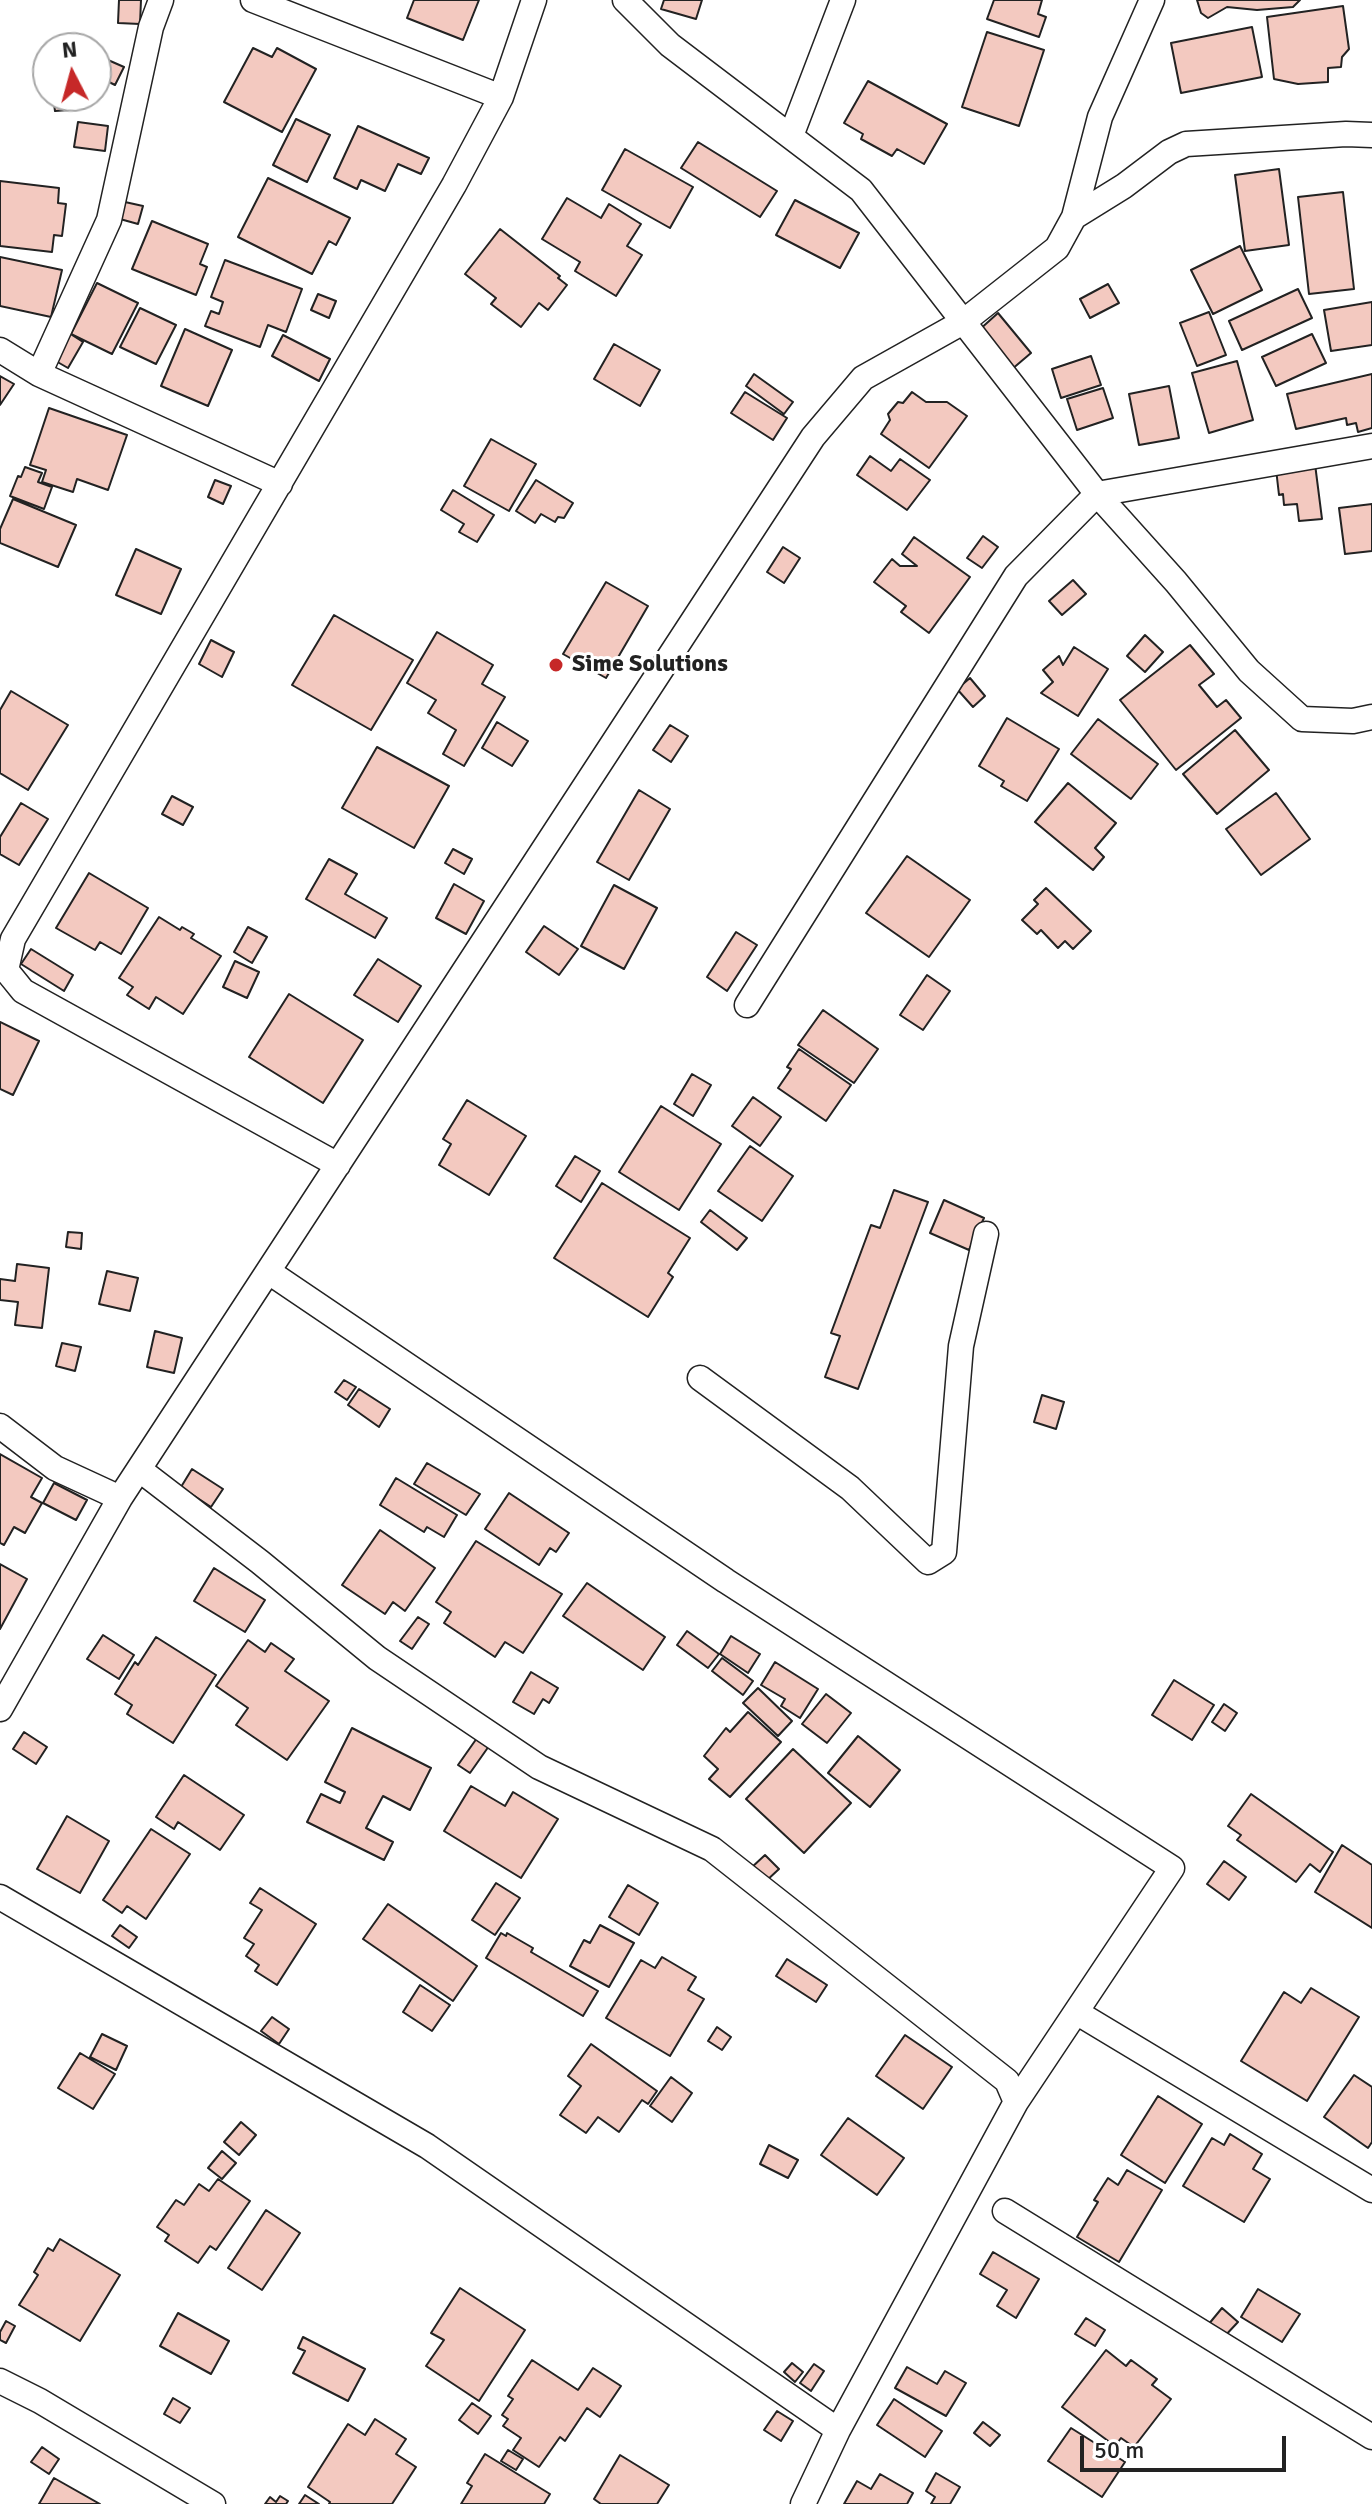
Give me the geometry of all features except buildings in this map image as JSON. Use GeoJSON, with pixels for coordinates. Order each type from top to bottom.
{"type":"FeatureCollection","features":[{"type":"Feature","properties":{"kind":"street"},"geometry":{"type":"LineString","coordinates":[[39,374],[109,220],[151,27],[161,0]]}},
{"type":"Feature","properties":{"kind":"street"},"geometry":{"type":"LineString","coordinates":[[253,0],[501,97]]}},
{"type":"Feature","properties":{"kind":"street"},"geometry":{"type":"LineString","coordinates":[[338,1165],[23,991],[6,970],[13,939],[454,185],[501,97],[534,0]]}},
{"type":"Feature","properties":{"kind":"street"},"geometry":{"type":"LineString","coordinates":[[625,0],[670,45],[861,190],[1097,494],[1176,582],[1249,671],[1302,719],[1353,721],[1372,717]]}},
{"type":"Feature","properties":{"kind":"street"},"geometry":{"type":"LineString","coordinates":[[791,136],[843,0]]}},
{"type":"Feature","properties":{"kind":"street"},"geometry":{"type":"LineString","coordinates":[[0,1709],[120,1498],[813,437],[863,378],[963,322],[1057,248],[1074,217],[1100,117],[1152,0]]}},
{"type":"Feature","properties":{"kind":"street"},"geometry":{"type":"LineString","coordinates":[[1074,217],[1124,186],[1169,152],[1186,144],[1372,135]]}},
{"type":"Feature","properties":{"kind":"street"},"geometry":{"type":"LineString","coordinates":[[0,350],[39,374],[280,484]]}},
{"type":"Feature","properties":{"kind":"street"},"geometry":{"type":"LineString","coordinates":[[747,1005],[1016,576],[1097,494],[1372,446]]}},
{"type":"Feature","properties":{"kind":"street"},"geometry":{"type":"LineString","coordinates":[[700,1378],[850,1488],[928,1562],[944,1552],[961,1346],[986,1234]]}},
{"type":"Feature","properties":{"kind":"street"},"geometry":{"type":"LineString","coordinates":[[269,1272],[726,1581],[1172,1868],[1016,2102],[838,2430],[803,2504]]}},
{"type":"Feature","properties":{"kind":"street"},"geometry":{"type":"LineString","coordinates":[[0,1426],[55,1468],[120,1498]]}},
{"type":"Feature","properties":{"kind":"street"},"geometry":{"type":"LineString","coordinates":[[140,1470],[260,1562],[377,1658],[539,1767],[712,1849],[1007,2081],[1016,2102]]}},
{"type":"Feature","properties":{"kind":"street"},"geometry":{"type":"LineString","coordinates":[[0,1897],[427,2146],[838,2430]]}},
{"type":"Feature","properties":{"kind":"street"},"geometry":{"type":"LineString","coordinates":[[1076,2012],[1372,2190]]}},
{"type":"Feature","properties":{"kind":"street"},"geometry":{"type":"LineString","coordinates":[[1005,2211],[1372,2437]]}},
{"type":"Feature","properties":{"kind":"street"},"geometry":{"type":"LineString","coordinates":[[0,2381],[40,2401],[213,2504]]}},
{"type":"Feature","properties":{"kind":"place","name":"Sime Solutions"},"geometry":{"type":"Point","coordinates":[556,665]}}]}
